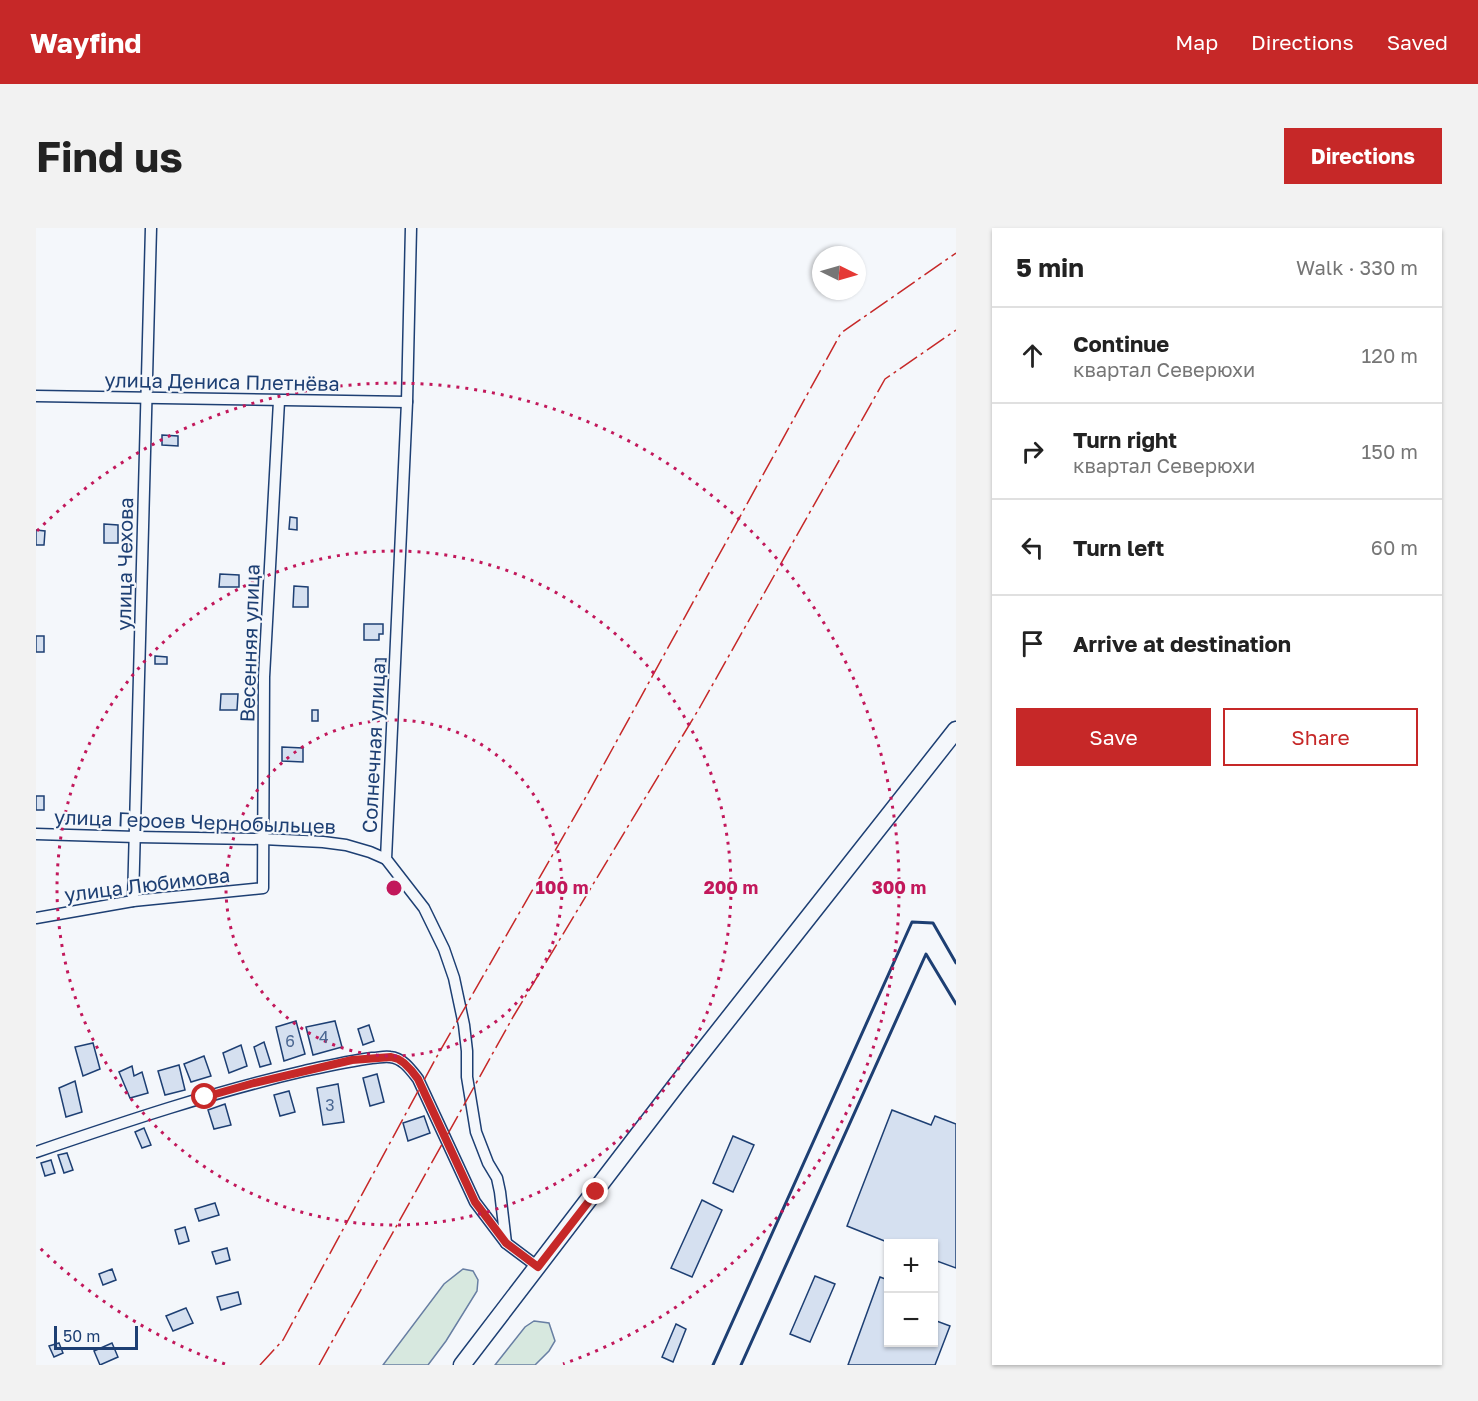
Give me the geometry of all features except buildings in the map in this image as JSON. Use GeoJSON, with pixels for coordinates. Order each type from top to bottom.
{"type":"FeatureCollection","features":[{"type":"Feature","properties":{"kind":"main road"},"geometry":{"type":"LineString","coordinates":[[462,1365],[676,1084],[956,730]]}},
{"type":"Feature","properties":{"kind":"street","name":"улица Чехова"},"geometry":{"type":"LineString","coordinates":[[133,901],[151,228]]}},
{"type":"Feature","properties":{"kind":"street","name":"Солнечная улица"},"geometry":{"type":"LineString","coordinates":[[411,228],[407,402],[386,859],[424,908],[444,949],[454,978],[464,1025],[467,1077],[476,1132],[488,1163],[497,1178],[506,1243]]}},
{"type":"Feature","properties":{"kind":"street","name":"улица Дениса Плетнёва"},"geometry":{"type":"LineString","coordinates":[[36,396],[407,402]]}},
{"type":"Feature","properties":{"kind":"street","name":"Весенняя улица"},"geometry":{"type":"LineString","coordinates":[[263,888],[264,677],[279,400]]}},
{"type":"Feature","properties":{"kind":"street","name":"улица Героев Чернобыльцев"},"geometry":{"type":"LineString","coordinates":[[36,834],[324,842],[346,845],[386,859]]}},
{"type":"Feature","properties":{"kind":"street","name":"улица Любимова"},"geometry":{"type":"LineString","coordinates":[[36,918],[133,901],[263,888]]}},
{"type":"Feature","properties":{"kind":"street"},"geometry":{"type":"LineString","coordinates":[[36,1152],[254,1083],[352,1060],[391,1057],[404,1063],[418,1079],[475,1202],[506,1243],[538,1267]]}},
{"type":"Feature","properties":{"kind":"shaded area"},"geometry":{"type":"Polygon","coordinates":[[[463,1269],[473,1271],[478,1280],[477,1291],[428,1365],[383,1365],[444,1284],[463,1269]]]}},
{"type":"Feature","properties":{"kind":"shaded area"},"geometry":{"type":"Polygon","coordinates":[[[534,1321],[549,1323],[555,1341],[549,1351],[535,1365],[495,1365],[525,1327],[534,1321]]]}},
{"type":"Feature","properties":{"kind":"wall"},"geometry":{"type":"LineString","coordinates":[[713,1365],[912,922],[933,923],[956,963]]}},
{"type":"Feature","properties":{"kind":"wall"},"geometry":{"type":"LineString","coordinates":[[741,1365],[926,954],[956,1004]]}},
{"type":"Feature","properties":{"kind":"power"},"geometry":{"type":"LineString","coordinates":[[260,1365],[283,1340],[436,1058],[587,795],[841,333],[956,253]]}},
{"type":"Feature","properties":{"kind":"power"},"geometry":{"type":"LineString","coordinates":[[319,1365],[513,1017],[700,707],[885,379],[956,330]]}},
{"type":"Feature","properties":{"kind":"route"},"geometry":{"type":"LineString","coordinates":[[205,1097],[352,1060],[391,1057],[398,1059],[418,1079],[475,1202],[506,1243],[538,1267],[596,1192]]}}]}
